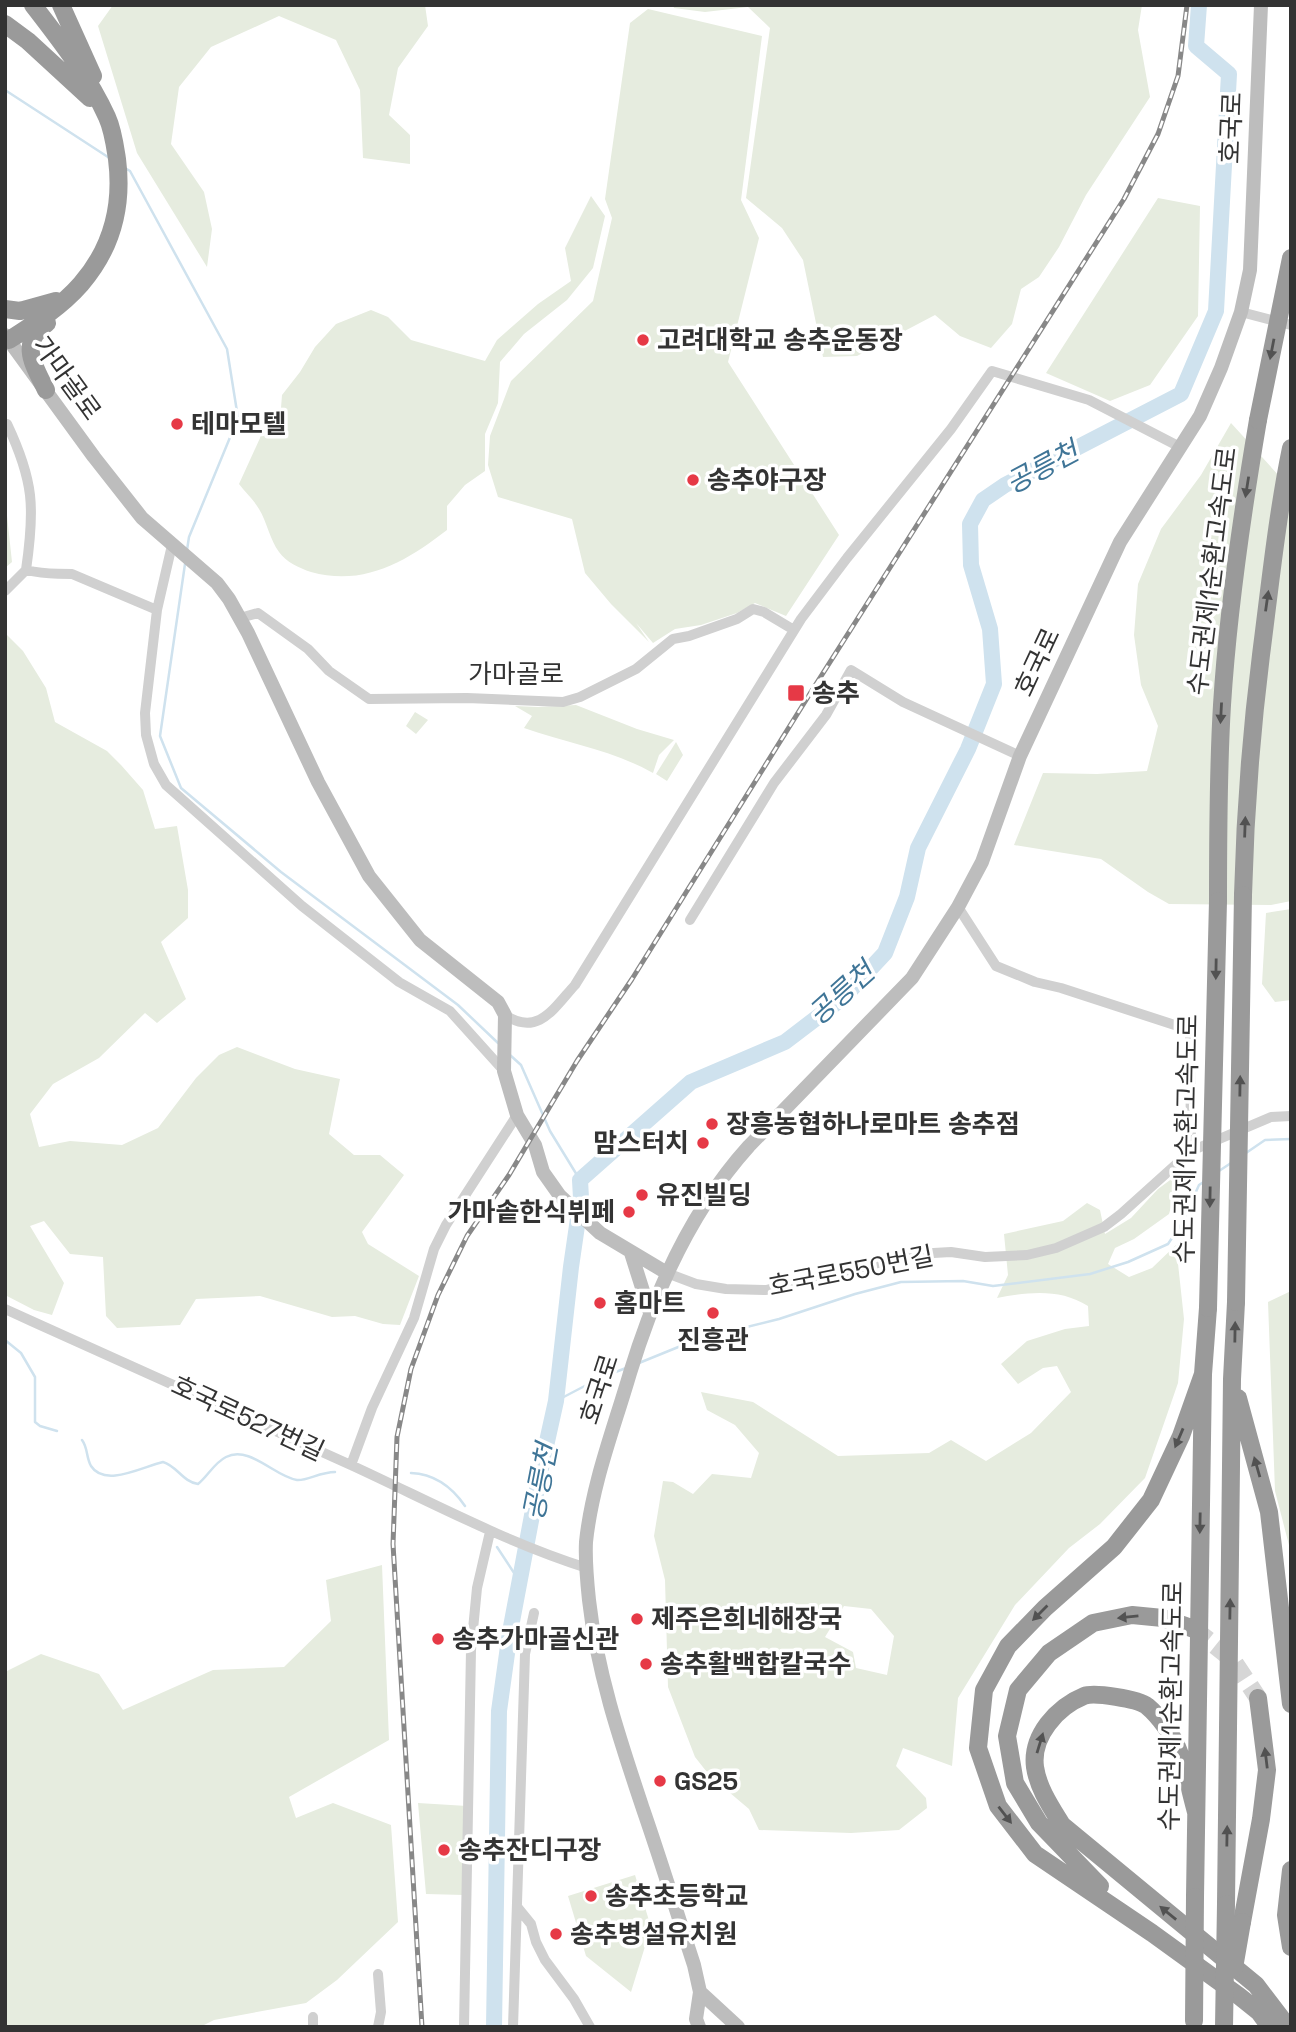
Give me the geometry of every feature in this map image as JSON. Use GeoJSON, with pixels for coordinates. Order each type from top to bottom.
{"type":"FeatureCollection","features":[{"type":"Feature","properties":{"kind":"highway"},"geometry":{"type":"LineString","coordinates":[[23,5],[103,109]]}},
{"type":"Feature","properties":{"kind":"highway"},"geometry":{"type":"LineString","coordinates":[[7,338],[66,298],[82,283],[114,229],[119,191],[115,145],[103,109],[78,66],[33,5]]}},
{"type":"Feature","properties":{"kind":"highway"},"geometry":{"type":"LineString","coordinates":[[61,5],[89,65],[103,109]]}},
{"type":"Feature","properties":{"kind":"highway"},"geometry":{"type":"LineString","coordinates":[[5,24],[28,41],[103,109]]}},
{"type":"Feature","properties":{"kind":"highway","name":"수도권제1순환고속도로"},"geometry":{"type":"LineString","coordinates":[[1194,2024],[1203,1374],[1208,1308],[1222,703],[1232,597],[1258,420],[1291,258]]}},
{"type":"Feature","properties":{"kind":"highway"},"geometry":{"type":"LineString","coordinates":[[5,309],[20,311],[66,298]]}},
{"type":"Feature","properties":{"kind":"highway"},"geometry":{"type":"LineString","coordinates":[[46,390],[30,358],[31,344],[37,330],[50,321],[66,298]]}},
{"type":"Feature","properties":{"kind":"highway","name":"수도권제1순환고속도로"},"geometry":{"type":"LineString","coordinates":[[1224,2027],[1232,1380],[1246,808],[1254,705],[1281,496],[1291,448]]}},
{"type":"Feature","properties":{"kind":"highway"},"geometry":{"type":"LineString","coordinates":[[1203,1374],[1181,1436],[1151,1500],[1114,1547],[1045,1608],[1008,1646],[984,1690],[978,1748],[998,1806],[1035,1853],[1152,1933],[1259,2012],[1270,2027]]}},
{"type":"Feature","properties":{"kind":"highway"},"geometry":{"type":"LineString","coordinates":[[1232,1380],[1269,1512],[1291,1704]]}},
{"type":"Feature","properties":{"kind":"highway"},"geometry":{"type":"LineString","coordinates":[[1152,1933],[1082,1869],[1039,1823],[1015,1783],[1007,1736],[1018,1690],[1049,1653],[1093,1623],[1132,1615],[1163,1618],[1194,1629]]}},
{"type":"Feature","properties":{"kind":"highway"},"geometry":{"type":"LineString","coordinates":[[1196,1812],[1178,1749],[1166,1727],[1145,1704],[1114,1697],[1086,1695],[1052,1717],[1039,1740],[1035,1765],[1045,1799],[1062,1825],[1256,1985],[1288,2027]]}},
{"type":"Feature","properties":{"kind":"highway"},"geometry":{"type":"LineString","coordinates":[[1224,2027],[1261,1819],[1267,1770],[1258,1698]]}},
{"type":"Feature","properties":{"kind":"highway"},"geometry":{"type":"LineString","coordinates":[[1291,1870],[1286,1915],[1291,1947]]}},
{"type":"Feature","properties":{"kind":"street","name":"호국로"},"geometry":{"type":"LineString","coordinates":[[695,2024],[701,1992],[615,1726],[593,1637],[586,1542],[610,1436],[650,1313],[667,1273],[704,1205],[731,1166],[912,978],[958,907],[982,862],[1020,755],[1120,542],[1199,416],[1233,338],[1250,270],[1261,5]]}},
{"type":"Feature","properties":{"kind":"street"},"geometry":{"type":"LineString","coordinates":[[1241,312],[1291,325]]}},
{"type":"Feature","properties":{"kind":"street","name":"가마골로"},"geometry":{"type":"LineString","coordinates":[[7,338],[142,518],[217,583],[240,618],[258,613],[265,617],[309,649],[329,671],[369,699],[467,698],[563,702],[580,697],[636,669],[673,639],[737,619],[753,609],[764,612],[794,630]]}},
{"type":"Feature","properties":{"kind":"street"},"geometry":{"type":"LineString","coordinates":[[505,1018],[530,1024],[541,1020],[575,985],[794,630],[951,429],[992,372],[1107,407],[1180,447]]}},
{"type":"Feature","properties":{"kind":"street"},"geometry":{"type":"LineString","coordinates":[[5,591],[26,570],[32,529],[31,490],[22,454],[7,424]]}},
{"type":"Feature","properties":{"kind":"street"},"geometry":{"type":"LineString","coordinates":[[172,545],[157,610],[145,713],[146,735],[154,764],[166,785],[302,906],[400,982],[450,1011],[504,1071]]}},
{"type":"Feature","properties":{"kind":"street"},"geometry":{"type":"LineString","coordinates":[[26,570],[50,576],[72,573],[157,610]]}},
{"type":"Feature","properties":{"kind":"street"},"geometry":{"type":"LineString","coordinates":[[240,618],[318,782],[369,876],[420,940],[498,1002],[505,1018],[504,1071],[517,1115],[535,1145],[543,1172],[560,1196],[600,1233],[667,1273]]}},
{"type":"Feature","properties":{"kind":"street"},"geometry":{"type":"LineString","coordinates":[[690,920],[774,783],[825,715],[851,670],[903,702],[1020,755]]}},
{"type":"Feature","properties":{"kind":"street"},"geometry":{"type":"LineString","coordinates":[[958,907],[996,966],[1035,982],[1190,1030],[1191,1151]]}},
{"type":"Feature","properties":{"kind":"street"},"geometry":{"type":"LineString","coordinates":[[351,1465],[372,1408],[414,1318],[434,1248],[517,1115]]}},
{"type":"Feature","properties":{"kind":"street","name":"호국로550번길"},"geometry":{"type":"LineString","coordinates":[[667,1273],[696,1284],[726,1290],[766,1290],[916,1254],[951,1252],[985,1257],[1027,1255],[1056,1248],[1104,1227],[1191,1151],[1271,1117],[1291,1116]]}},
{"type":"Feature","properties":{"kind":"street"},"geometry":{"type":"LineString","coordinates":[[631,1253],[650,1313]]}},
{"type":"Feature","properties":{"kind":"street","name":"호국로527번길"},"geometry":{"type":"LineString","coordinates":[[5,1309],[351,1465],[490,1532],[587,1568]]}},
{"type":"Feature","properties":{"kind":"street"},"geometry":{"type":"LineString","coordinates":[[464,2027],[471,1650],[477,1588],[490,1532]]}},
{"type":"Feature","properties":{"kind":"street"},"geometry":{"type":"LineString","coordinates":[[513,2027],[525,1654],[534,1613]]}},
{"type":"Feature","properties":{"kind":"street"},"geometry":{"type":"LineString","coordinates":[[518,1909],[531,1924],[545,1960],[567,1988],[590,2027]]}},
{"type":"Feature","properties":{"kind":"street"},"geometry":{"type":"LineString","coordinates":[[378,1974],[381,2012],[378,2027]]}},
{"type":"Feature","properties":{"kind":"street"},"geometry":{"type":"LineString","coordinates":[[701,1992],[738,2027]]}},
{"type":"Feature","properties":{"kind":"shaded area"},"geometry":{"type":"Polygon","coordinates":[[[113,5],[425,5],[428,26],[398,68],[389,115],[410,135],[410,164],[363,158],[360,90],[336,40],[279,16],[211,47],[179,87],[171,144],[204,192],[212,229],[207,267],[137,153],[98,26],[113,5]]]}},
{"type":"Feature","properties":{"kind":"shaded area"},"geometry":{"type":"Polygon","coordinates":[[[673,5],[1142,5],[1138,30],[1150,97],[1086,195],[1059,247],[1039,277],[1021,289],[1012,324],[991,348],[960,336],[935,315],[857,356],[823,357],[803,260],[782,228],[746,198],[770,28],[748,7],[705,12],[674,8],[673,5]]]}},
{"type":"Feature","properties":{"kind":"shaded area","name":"고려대학교 송추운동장"},"geometry":{"type":"Polygon","coordinates":[[[648,9],[762,36],[741,200],[759,238],[728,362],[839,535],[786,616],[755,603],[737,613],[701,625],[675,629],[653,643],[636,623],[649,642],[611,604],[585,573],[572,519],[498,497],[488,465],[490,436],[511,381],[593,301],[612,218],[605,199],[630,23],[648,9]]]}},
{"type":"Feature","properties":{"kind":"shaded area"},"geometry":{"type":"Polygon","coordinates":[[[591,196],[605,216],[593,268],[567,300],[524,334],[500,362],[498,403],[485,434],[485,471],[465,485],[447,506],[447,530],[400,561],[367,573],[330,576],[311,572],[285,559],[276,547],[262,514],[239,484],[260,438],[265,419],[281,408],[282,395],[315,347],[336,324],[371,310],[388,317],[411,340],[485,361],[497,340],[538,304],[571,281],[565,248],[591,196]]]}},
{"type":"Feature","properties":{"kind":"shaded area"},"geometry":{"type":"Polygon","coordinates":[[[1158,198],[1200,206],[1198,316],[1150,385],[1110,401],[1046,373],[1158,198]]]}},
{"type":"Feature","properties":{"kind":"shaded area"},"geometry":{"type":"Polygon","coordinates":[[[1231,423],[1291,489],[1291,901],[1271,905],[1169,904],[1101,859],[1014,845],[1043,773],[1147,771],[1158,726],[1141,685],[1134,635],[1138,584],[1161,529],[1201,475],[1231,423]]]}},
{"type":"Feature","properties":{"kind":"shaded area"},"geometry":{"type":"Polygon","coordinates":[[[5,497],[12,562],[5,568],[5,497]]]}},
{"type":"Feature","properties":{"kind":"shaded area"},"geometry":{"type":"Polygon","coordinates":[[[5,633],[23,651],[46,688],[55,722],[107,751],[121,765],[143,790],[155,829],[177,826],[188,890],[188,918],[161,942],[186,999],[157,1023],[145,1013],[99,1058],[53,1084],[30,1114],[39,1147],[70,1141],[122,1145],[158,1128],[196,1078],[219,1055],[237,1047],[295,1069],[340,1079],[329,1134],[354,1155],[380,1155],[404,1175],[362,1232],[368,1244],[419,1276],[400,1325],[383,1324],[355,1316],[332,1317],[260,1296],[196,1299],[180,1325],[117,1328],[106,1316],[103,1257],[70,1254],[44,1221],[30,1226],[64,1283],[52,1315],[34,1310],[5,1295],[5,633]]]}},
{"type":"Feature","properties":{"kind":"shaded area"},"geometry":{"type":"Polygon","coordinates":[[[576,705],[674,740],[659,755],[653,773],[605,752],[524,728],[532,716],[515,706],[576,705]]]}},
{"type":"Feature","properties":{"kind":"shaded area"},"geometry":{"type":"Polygon","coordinates":[[[415,712],[428,720],[416,734],[406,726],[415,712]]]}},
{"type":"Feature","properties":{"kind":"shaded area"},"geometry":{"type":"Polygon","coordinates":[[[676,742],[683,755],[667,781],[656,774],[676,742]]]}},
{"type":"Feature","properties":{"kind":"shaded area"},"geometry":{"type":"Polygon","coordinates":[[[1291,909],[1291,1000],[1275,1002],[1262,984],[1266,913],[1291,909]]]}},
{"type":"Feature","properties":{"kind":"shaded area"},"geometry":{"type":"Polygon","coordinates":[[[1181,1172],[1169,1214],[1134,1239],[1115,1248],[1108,1264],[1129,1277],[1152,1268],[1176,1245],[1184,1319],[1178,1383],[1145,1478],[1100,1524],[1069,1548],[1015,1605],[958,1698],[952,1766],[903,1748],[896,1766],[926,1798],[927,1808],[899,1830],[851,1833],[759,1830],[749,1809],[710,1776],[695,1757],[668,1687],[665,1580],[654,1536],[663,1481],[673,1482],[693,1494],[712,1474],[751,1478],[759,1453],[735,1425],[707,1410],[701,1392],[753,1402],[838,1456],[929,1453],[951,1440],[986,1461],[1031,1433],[1071,1392],[1057,1366],[1043,1368],[1018,1384],[1001,1364],[1027,1341],[1065,1329],[1089,1326],[1088,1306],[1066,1296],[1032,1293],[997,1298],[1008,1275],[1004,1234],[1063,1221],[1087,1203],[1100,1210],[1105,1234],[1131,1218],[1158,1189],[1181,1172]],[[844,1606],[825,1637],[853,1652],[856,1668],[887,1675],[894,1636],[871,1609],[844,1606]]]}},
{"type":"Feature","properties":{"kind":"shaded area"},"geometry":{"type":"Polygon","coordinates":[[[1291,1291],[1291,1553],[1275,1491],[1268,1302],[1291,1291]]]}},
{"type":"Feature","properties":{"kind":"shaded area"},"geometry":{"type":"Polygon","coordinates":[[[382,1565],[389,1740],[289,1797],[296,1818],[333,1803],[391,1825],[398,1922],[337,1980],[306,2003],[214,2020],[200,2027],[5,2027],[5,1672],[41,1654],[99,1674],[123,1710],[213,1670],[284,1667],[331,1621],[326,1580],[382,1565]]]}},
{"type":"Feature","properties":{"kind":"shaded area","name":"송추잔디구장"},"geometry":{"type":"Polygon","coordinates":[[[418,1803],[467,1806],[464,1895],[426,1894],[418,1803]]]}},
{"type":"Feature","properties":{"kind":"shaded area"},"geometry":{"type":"Polygon","coordinates":[[[635,1875],[651,1927],[631,1992],[586,1956],[568,1896],[635,1875]]]}},
{"type":"Feature","properties":{"kind":"waterway","name":"공릉천"},"geometry":{"type":"LineString","coordinates":[[494,2027],[499,1711],[510,1632],[556,1401],[581,1198],[580,1180],[691,1082],[785,1042],[844,997],[885,953],[907,897],[918,848],[968,749],[994,684],[990,629],[971,565],[970,524],[983,500],[1005,485],[1181,394],[1216,311],[1229,74],[1196,46],[1199,5]]}},
{"type":"Feature","properties":{"kind":"waterway"},"geometry":{"type":"LineString","coordinates":[[5,90],[111,159]]}},
{"type":"Feature","properties":{"kind":"waterway"},"geometry":{"type":"LineString","coordinates":[[125,168],[130,171],[227,349],[238,418],[189,537],[187,550]]}},
{"type":"Feature","properties":{"kind":"waterway"},"geometry":{"type":"LineString","coordinates":[[185,564],[160,736],[181,788],[281,872],[458,1005],[498,1043]]}},
{"type":"Feature","properties":{"kind":"waterway"},"geometry":{"type":"LineString","coordinates":[[510,1055],[521,1065],[550,1131],[580,1180]]}},
{"type":"Feature","properties":{"kind":"waterway"},"geometry":{"type":"LineString","coordinates":[[1246,1153],[1265,1140],[1291,1139]]}},
{"type":"Feature","properties":{"kind":"waterway"},"geometry":{"type":"LineString","coordinates":[[1219,1171],[1231,1163]]}},
{"type":"Feature","properties":{"kind":"waterway"},"geometry":{"type":"LineString","coordinates":[[639,1363],[698,1339],[779,1319],[901,1282],[963,1281],[993,1286],[1090,1274],[1128,1262],[1168,1244],[1182,1223],[1199,1185],[1205,1181]]}},
{"type":"Feature","properties":{"kind":"waterway"},"geometry":{"type":"LineString","coordinates":[[5,1340],[21,1353],[35,1377],[35,1422],[57,1431]]}},
{"type":"Feature","properties":{"kind":"waterway"},"geometry":{"type":"LineString","coordinates":[[556,1401],[626,1368]]}},
{"type":"Feature","properties":{"kind":"waterway"},"geometry":{"type":"LineString","coordinates":[[82,1440],[91,1466],[105,1475],[125,1474],[163,1462],[198,1484],[222,1460],[235,1454],[253,1458],[297,1480],[335,1472]]}},
{"type":"Feature","properties":{"kind":"waterway"},"geometry":{"type":"LineString","coordinates":[[411,1473],[428,1476],[442,1483],[465,1506]]}},
{"type":"Feature","properties":{"kind":"waterway"},"geometry":{"type":"LineString","coordinates":[[497,1547],[520,1582]]}},
{"type":"Feature","properties":{"kind":"tunnel"},"geometry":{"type":"LineString","coordinates":[[1194,1629],[1232,1659],[1258,1698]]}},
{"type":"Feature","properties":{"kind":"railway"},"geometry":{"type":"LineString","coordinates":[[422,2027],[393,1544],[397,1437],[411,1369],[438,1295],[467,1236],[509,1175],[577,1061],[632,979],[1124,199],[1158,134],[1178,76],[1187,5]]}},
{"type":"Feature","properties":{"kind":"place","name":"고려대학교 송추운동장"},"geometry":{"type":"Point","coordinates":[643,340]}},
{"type":"Feature","properties":{"kind":"place","name":"테마모텔"},"geometry":{"type":"Point","coordinates":[177,424]}},
{"type":"Feature","properties":{"kind":"place","name":"송추야구장"},"geometry":{"type":"Point","coordinates":[693,480]}},
{"type":"Feature","properties":{"kind":"place","name":"송추"},"geometry":{"type":"Point","coordinates":[796,693]}},
{"type":"Feature","properties":{"kind":"place","name":"장흥농협하나로마트 송추점"},"geometry":{"type":"Point","coordinates":[712,1124]}},
{"type":"Feature","properties":{"kind":"place","name":"맘스터치"},"geometry":{"type":"Point","coordinates":[703,1143]}},
{"type":"Feature","properties":{"kind":"place","name":"유진빌딩"},"geometry":{"type":"Point","coordinates":[642,1195]}},
{"type":"Feature","properties":{"kind":"place","name":"가마솥한식뷔페"},"geometry":{"type":"Point","coordinates":[629,1212]}},
{"type":"Feature","properties":{"kind":"place","name":"홈마트"},"geometry":{"type":"Point","coordinates":[600,1303]}},
{"type":"Feature","properties":{"kind":"place","name":"진흥관"},"geometry":{"type":"Point","coordinates":[713,1313]}},
{"type":"Feature","properties":{"kind":"place","name":"제주은희네해장국"},"geometry":{"type":"Point","coordinates":[637,1619]}},
{"type":"Feature","properties":{"kind":"place","name":"송추가마골신관"},"geometry":{"type":"Point","coordinates":[438,1639]}},
{"type":"Feature","properties":{"kind":"place","name":"송추활백합칼국수"},"geometry":{"type":"Point","coordinates":[646,1664]}},
{"type":"Feature","properties":{"kind":"place","name":"GS25"},"geometry":{"type":"Point","coordinates":[660,1781]}},
{"type":"Feature","properties":{"kind":"place","name":"송추잔디구장"},"geometry":{"type":"Point","coordinates":[444,1850]}},
{"type":"Feature","properties":{"kind":"place","name":"송추초등학교"},"geometry":{"type":"Point","coordinates":[591,1896]}},
{"type":"Feature","properties":{"kind":"place","name":"송추병설유치원"},"geometry":{"type":"Point","coordinates":[556,1934]}}]}
